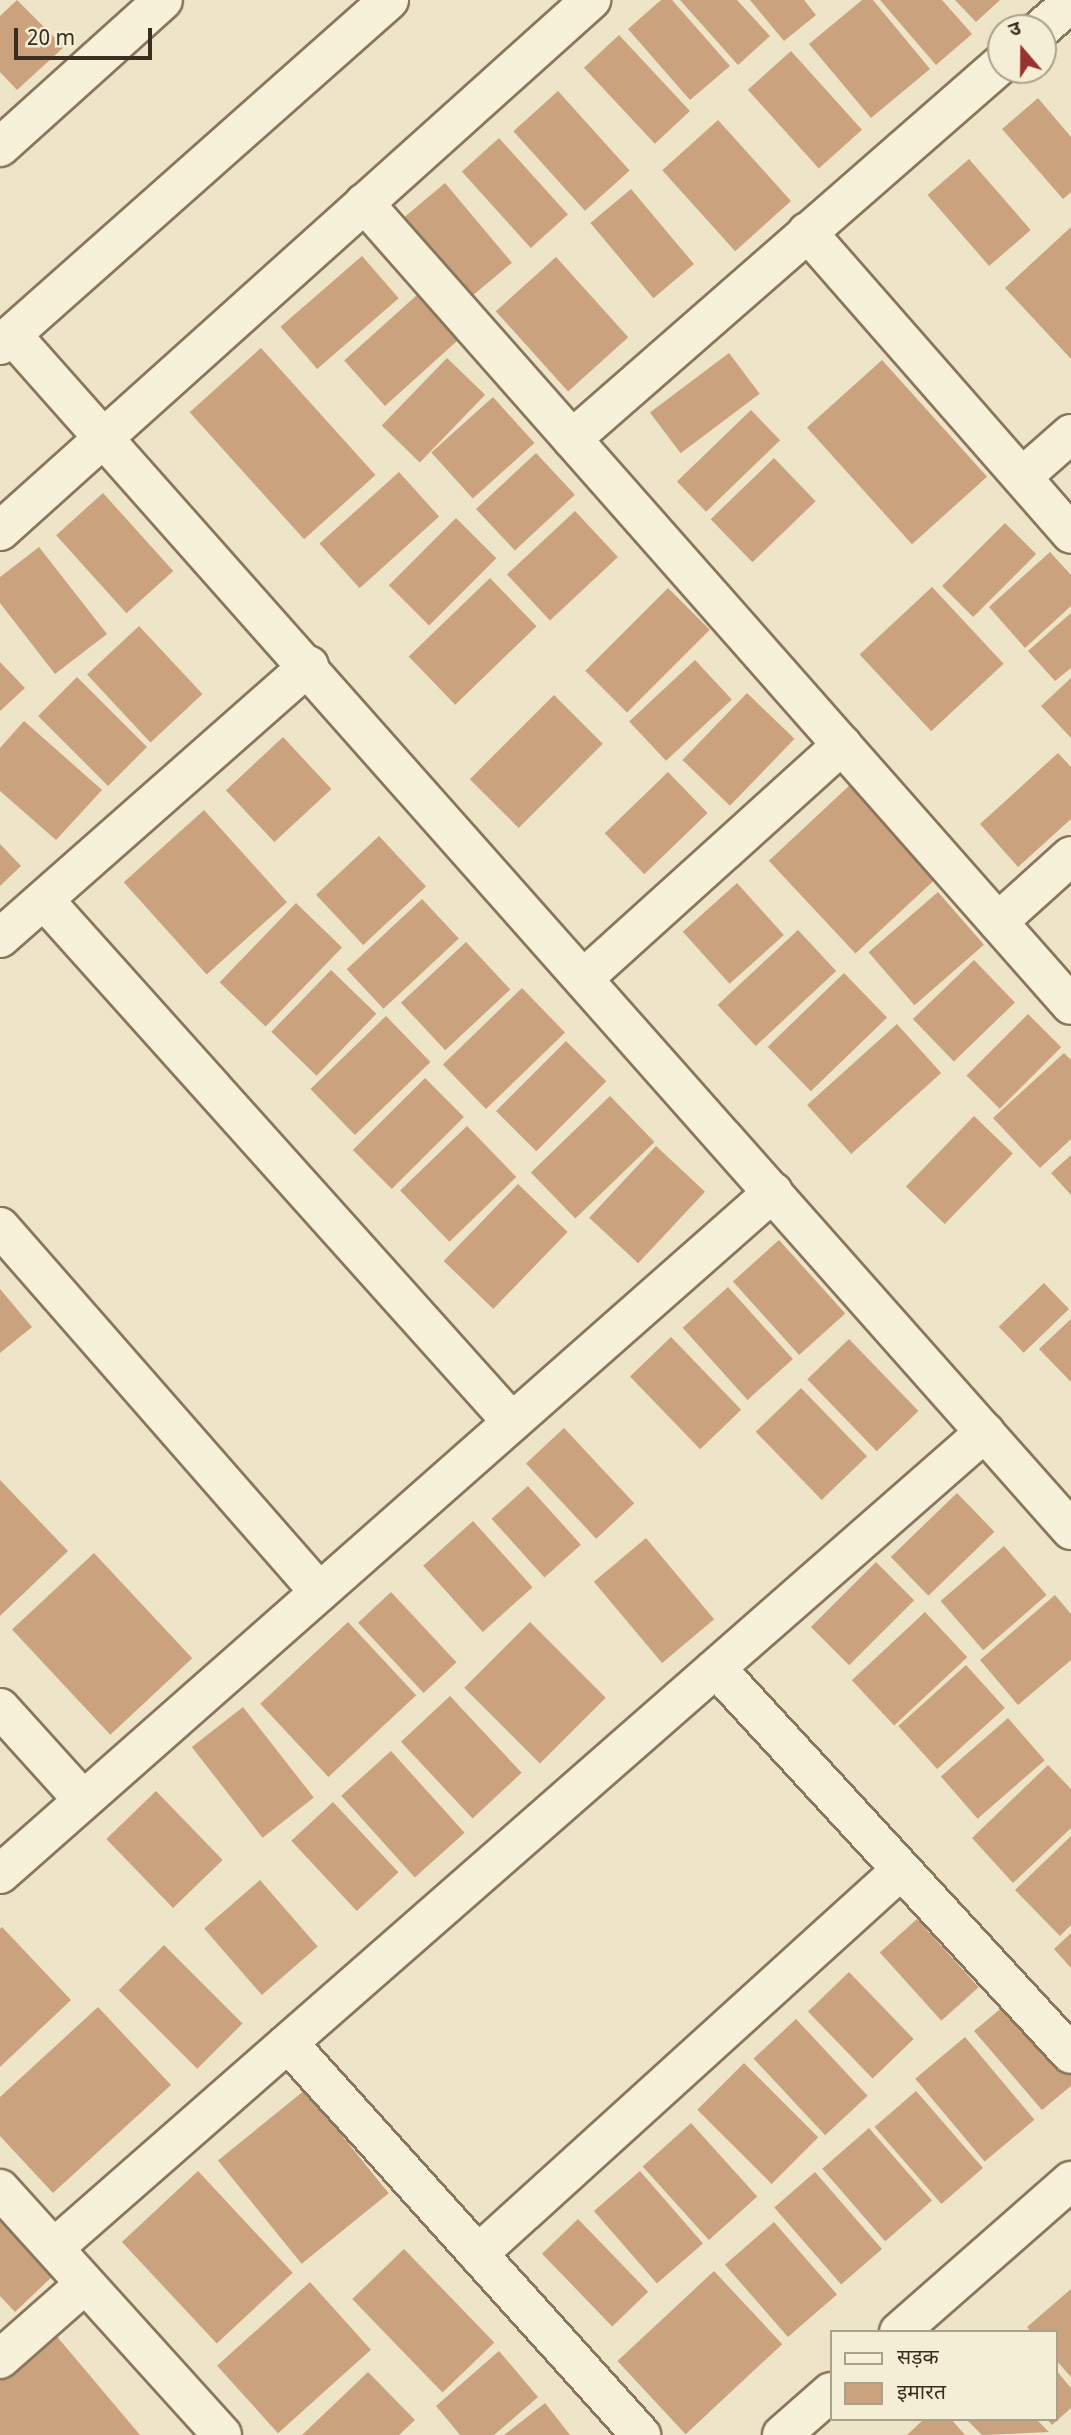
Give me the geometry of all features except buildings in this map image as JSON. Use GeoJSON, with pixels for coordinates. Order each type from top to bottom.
{"type":"FeatureCollection","features":[{"type":"Feature","properties":{"kind":"street"},"geometry":{"type":"LineString","coordinates":[[0,148],[163,0]]}},
{"type":"Feature","properties":{"kind":"street"},"geometry":{"type":"LineString","coordinates":[[389,0],[6,340],[107,436],[1071,1530]]}},
{"type":"Feature","properties":{"kind":"street"},"geometry":{"type":"LineString","coordinates":[[0,531],[590,0]]}},
{"type":"Feature","properties":{"kind":"street"},"geometry":{"type":"LineString","coordinates":[[1057,15],[1071,3]]}},
{"type":"Feature","properties":{"kind":"street"},"geometry":{"type":"LineString","coordinates":[[572,439],[987,76]]}},
{"type":"Feature","properties":{"kind":"street"},"geometry":{"type":"LineString","coordinates":[[364,203],[1071,1005]]}},
{"type":"Feature","properties":{"kind":"street"},"geometry":{"type":"LineString","coordinates":[[807,232],[1071,534]]}},
{"type":"Feature","properties":{"kind":"street"},"geometry":{"type":"LineString","coordinates":[[1022,477],[1071,434]]}},
{"type":"Feature","properties":{"kind":"street"},"geometry":{"type":"LineString","coordinates":[[0,939],[309,666]]}},
{"type":"Feature","properties":{"kind":"street"},"geometry":{"type":"LineString","coordinates":[[584,978],[842,745]]}},
{"type":"Feature","properties":{"kind":"street"},"geometry":{"type":"LineString","coordinates":[[998,922],[1071,856]]}},
{"type":"Feature","properties":{"kind":"street"},"geometry":{"type":"LineString","coordinates":[[44,900],[512,1422]]}},
{"type":"Feature","properties":{"kind":"street"},"geometry":{"type":"LineString","coordinates":[[0,1874],[773,1192]]}},
{"type":"Feature","properties":{"kind":"street"},"geometry":{"type":"LineString","coordinates":[[0,1227],[320,1592]]}},
{"type":"Feature","properties":{"kind":"street"},"geometry":{"type":"LineString","coordinates":[[54,2248],[985,1432]]}},
{"type":"Feature","properties":{"kind":"street"},"geometry":{"type":"LineString","coordinates":[[716,1668],[1071,2054]]}},
{"type":"Feature","properties":{"kind":"street"},"geometry":{"type":"LineString","coordinates":[[0,1708],[83,1800]]}},
{"type":"Feature","properties":{"kind":"street"},"geometry":{"type":"LineString","coordinates":[[478,2254],[901,1870]]}},
{"type":"Feature","properties":{"kind":"street"},"geometry":{"type":"LineString","coordinates":[[288,2043],[641,2435]]}},
{"type":"Feature","properties":{"kind":"street"},"geometry":{"type":"LineString","coordinates":[[902,2330],[1071,2181]]}},
{"type":"Feature","properties":{"kind":"street"},"geometry":{"type":"LineString","coordinates":[[0,2189],[85,2284],[202,2428]]}},
{"type":"Feature","properties":{"kind":"street"},"geometry":{"type":"LineString","coordinates":[[0,2359],[85,2284]]}},
{"type":"Feature","properties":{"kind":"street"},"geometry":{"type":"LineString","coordinates":[[782,2435],[830,2393]]}}]}
